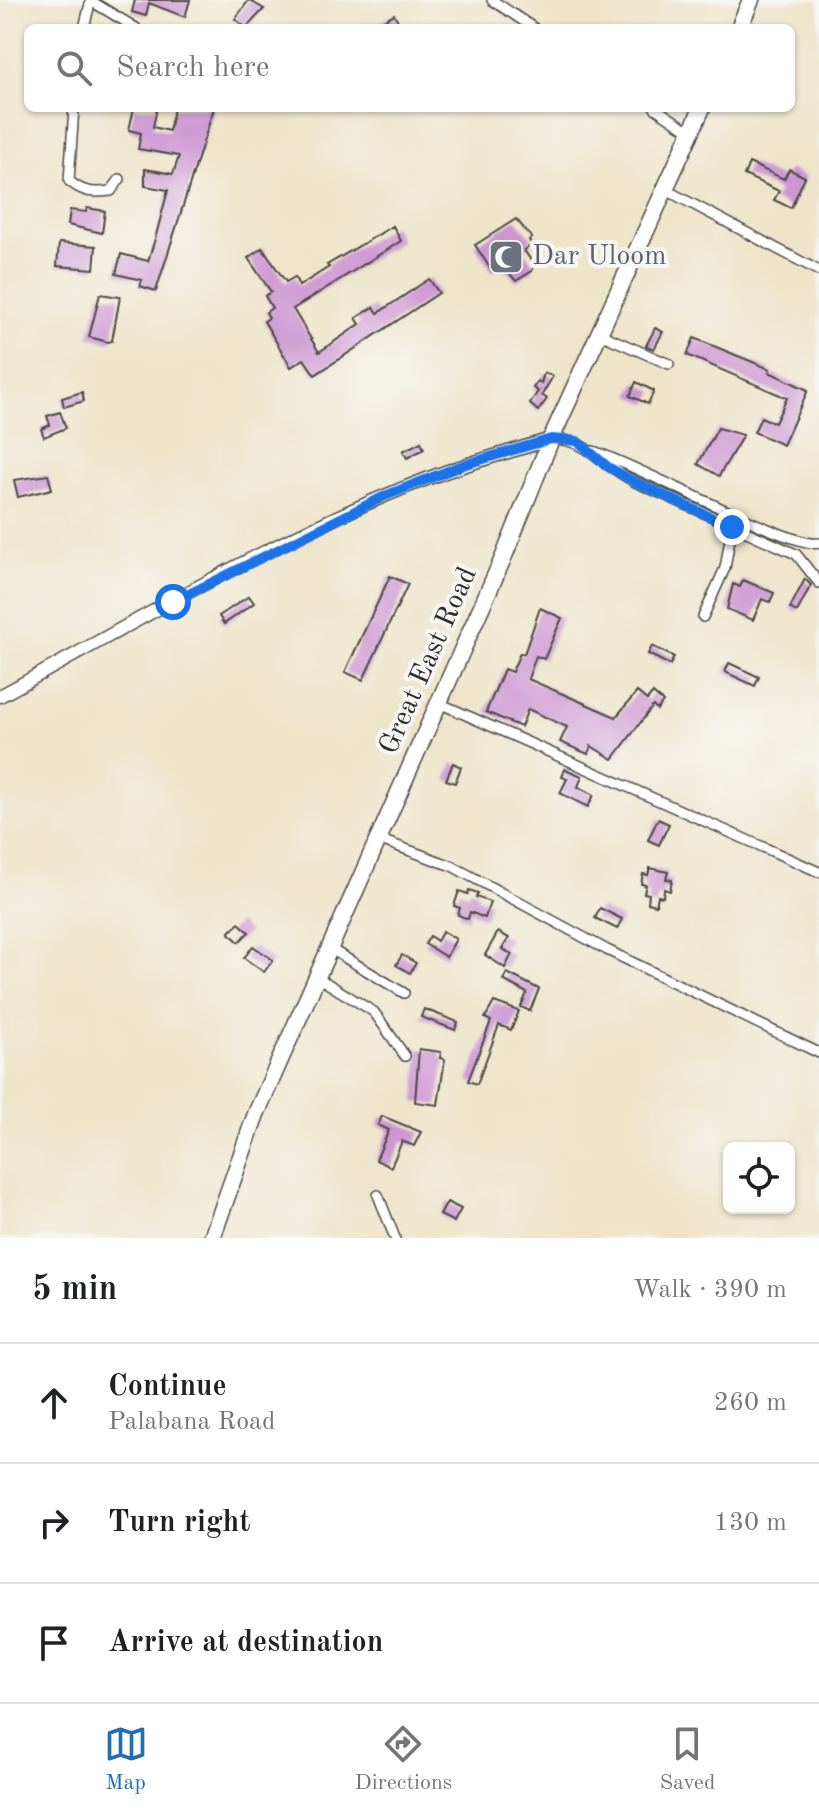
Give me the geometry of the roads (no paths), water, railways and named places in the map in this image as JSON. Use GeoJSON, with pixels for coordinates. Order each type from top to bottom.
{"type":"FeatureCollection","features":[{"type":"Feature","properties":{"kind":"highway"},"geometry":{"type":"LineString","coordinates":[[741,24],[751,0]]}},
{"type":"Feature","properties":{"kind":"highway","name":"Great East Road"},"geometry":{"type":"LineString","coordinates":[[212,1238],[256,1114],[439,703],[551,439],[700,112]]}},
{"type":"Feature","properties":{"kind":"street"},"geometry":{"type":"LineString","coordinates":[[492,0],[528,24]]}},
{"type":"Feature","properties":{"kind":"street"},"geometry":{"type":"LineString","coordinates":[[85,24],[91,1],[129,24]]}},
{"type":"Feature","properties":{"kind":"street"},"geometry":{"type":"LineString","coordinates":[[74,112],[69,181],[83,192],[97,193],[111,191],[120,179]]}},
{"type":"Feature","properties":{"kind":"street"},"geometry":{"type":"LineString","coordinates":[[661,112],[691,132]]}},
{"type":"Feature","properties":{"kind":"street"},"geometry":{"type":"LineString","coordinates":[[666,190],[819,271]]}},
{"type":"Feature","properties":{"kind":"street"},"geometry":{"type":"LineString","coordinates":[[600,334],[669,364]]}},
{"type":"Feature","properties":{"kind":"street"},"geometry":{"type":"LineString","coordinates":[[0,696],[339,517],[428,478],[551,439],[577,441],[633,481],[796,554],[819,583]]}},
{"type":"Feature","properties":{"kind":"street"},"geometry":{"type":"LineString","coordinates":[[589,450],[658,476],[793,540],[819,543]]}},
{"type":"Feature","properties":{"kind":"street"},"geometry":{"type":"LineString","coordinates":[[703,617],[725,568],[732,527]]}},
{"type":"Feature","properties":{"kind":"street"},"geometry":{"type":"LineString","coordinates":[[439,703],[818,870]]}},
{"type":"Feature","properties":{"kind":"street"},"geometry":{"type":"LineString","coordinates":[[378,839],[452,866],[607,950],[819,1053]]}},
{"type":"Feature","properties":{"kind":"street"},"geometry":{"type":"LineString","coordinates":[[329,948],[404,993]]}},
{"type":"Feature","properties":{"kind":"street"},"geometry":{"type":"LineString","coordinates":[[317,977],[374,1012],[405,1056]]}},
{"type":"Feature","properties":{"kind":"street"},"geometry":{"type":"LineString","coordinates":[[378,1195],[395,1238]]}},
{"type":"Feature","properties":{"kind":"place","name":"Dar Uloom"},"geometry":{"type":"Point","coordinates":[506,257]}}]}
